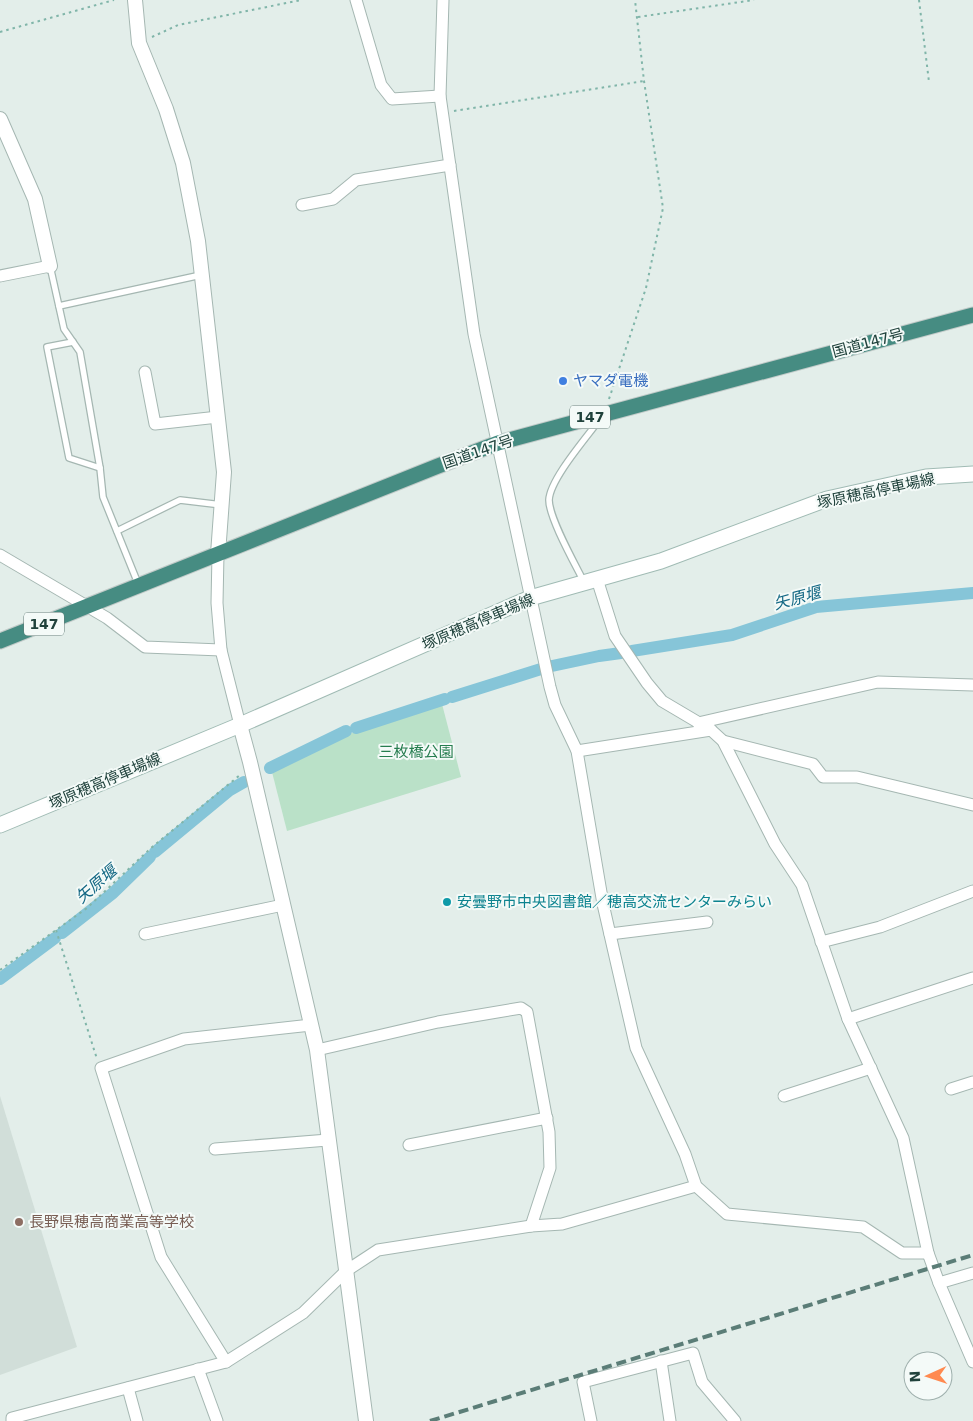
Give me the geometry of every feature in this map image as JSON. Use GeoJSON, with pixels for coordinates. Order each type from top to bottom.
{"type":"FeatureCollection","features":[{"type":"Feature","properties":{"kind":"highway","name":"国道147号"},"geometry":{"type":"LineString","coordinates":[[0,641],[428,469],[498,443],[973,315]]}},
{"type":"Feature","properties":{"kind":"main road","name":"塚原穂高停車場線"},"geometry":{"type":"LineString","coordinates":[[0,825],[240,725],[530,598],[661,561],[827,499],[926,478],[973,474]]}},
{"type":"Feature","properties":{"kind":"street"},"geometry":{"type":"LineString","coordinates":[[135,0],[138,42],[166,109],[184,163],[198,241],[224,472],[218,554],[217,603],[221,650],[250,762],[317,1050],[366,1421]]}},
{"type":"Feature","properties":{"kind":"street"},"geometry":{"type":"LineString","coordinates":[[356,0],[381,85],[392,99],[440,96]]}},
{"type":"Feature","properties":{"kind":"street"},"geometry":{"type":"LineString","coordinates":[[443,0],[440,96],[474,334],[530,598],[555,704],[577,751],[603,904],[636,1048],[685,1154],[696,1186],[727,1214],[863,1227],[902,1253],[928,1252]]}},
{"type":"Feature","properties":{"kind":"street"},"geometry":{"type":"LineString","coordinates":[[0,119],[35,199],[50,266],[0,276]]}},
{"type":"Feature","properties":{"kind":"street"},"geometry":{"type":"LineString","coordinates":[[302,205],[333,199],[356,180],[450,165]]}},
{"type":"Feature","properties":{"kind":"street"},"geometry":{"type":"LineString","coordinates":[[145,372],[155,424],[218,417]]}},
{"type":"Feature","properties":{"kind":"street"},"geometry":{"type":"LineString","coordinates":[[0,555],[107,618],[146,647],[221,650]]}},
{"type":"Feature","properties":{"kind":"street"},"geometry":{"type":"LineString","coordinates":[[591,580],[615,636],[647,683],[662,701],[711,730],[723,741],[775,844],[802,885],[848,1019],[903,1138],[928,1252],[939,1284],[973,1362]]}},
{"type":"Feature","properties":{"kind":"street"},"geometry":{"type":"LineString","coordinates":[[698,723],[878,682],[973,685]]}},
{"type":"Feature","properties":{"kind":"street"},"geometry":{"type":"LineString","coordinates":[[577,751],[711,730]]}},
{"type":"Feature","properties":{"kind":"street"},"geometry":{"type":"LineString","coordinates":[[723,741],[813,764],[823,777],[857,777],[973,805]]}},
{"type":"Feature","properties":{"kind":"street"},"geometry":{"type":"LineString","coordinates":[[821,942],[880,927],[973,891]]}},
{"type":"Feature","properties":{"kind":"street"},"geometry":{"type":"LineString","coordinates":[[145,934],[283,905]]}},
{"type":"Feature","properties":{"kind":"street"},"geometry":{"type":"LineString","coordinates":[[610,934],[708,922]]}},
{"type":"Feature","properties":{"kind":"street"},"geometry":{"type":"LineString","coordinates":[[848,1019],[973,978]]}},
{"type":"Feature","properties":{"kind":"street"},"geometry":{"type":"LineString","coordinates":[[317,1050],[438,1022],[521,1008],[527,1012],[550,1132],[550,1168],[531,1226]]}},
{"type":"Feature","properties":{"kind":"street"},"geometry":{"type":"LineString","coordinates":[[226,1362],[160,1257],[101,1068],[184,1040],[311,1025]]}},
{"type":"Feature","properties":{"kind":"street"},"geometry":{"type":"LineString","coordinates":[[784,1096],[871,1068]]}},
{"type":"Feature","properties":{"kind":"street"},"geometry":{"type":"LineString","coordinates":[[951,1089],[973,1082]]}},
{"type":"Feature","properties":{"kind":"street"},"geometry":{"type":"LineString","coordinates":[[410,1145],[547,1118]]}},
{"type":"Feature","properties":{"kind":"street"},"geometry":{"type":"LineString","coordinates":[[215,1149],[328,1140]]}},
{"type":"Feature","properties":{"kind":"street"},"geometry":{"type":"LineString","coordinates":[[12,1421],[12,1418],[226,1362],[303,1313],[346,1271],[378,1250],[531,1226],[562,1224],[696,1186]]}},
{"type":"Feature","properties":{"kind":"street"},"geometry":{"type":"LineString","coordinates":[[939,1284],[973,1273]]}},
{"type":"Feature","properties":{"kind":"street"},"geometry":{"type":"LineString","coordinates":[[591,1421],[583,1382],[693,1353],[702,1382],[735,1421]]}},
{"type":"Feature","properties":{"kind":"street"},"geometry":{"type":"LineString","coordinates":[[661,1361],[670,1421]]}},
{"type":"Feature","properties":{"kind":"street"},"geometry":{"type":"LineString","coordinates":[[198,1369],[217,1421]]}},
{"type":"Feature","properties":{"kind":"street"},"geometry":{"type":"LineString","coordinates":[[128,1388],[137,1421]]}},
{"type":"Feature","properties":{"kind":"lane"},"geometry":{"type":"LineString","coordinates":[[50,266],[64,329],[80,352],[100,468],[103,498],[139,586]]}},
{"type":"Feature","properties":{"kind":"lane"},"geometry":{"type":"LineString","coordinates":[[59,306],[202,274]]}},
{"type":"Feature","properties":{"kind":"lane"},"geometry":{"type":"LineString","coordinates":[[73,342],[47,347],[68,458],[100,468]]}},
{"type":"Feature","properties":{"kind":"lane"},"geometry":{"type":"LineString","coordinates":[[591,580],[555,522],[549,500],[554,481],[604,413]]}},
{"type":"Feature","properties":{"kind":"lane"},"geometry":{"type":"LineString","coordinates":[[117,531],[180,500],[222,505]]}},
{"type":"Feature","properties":{"kind":"path"},"geometry":{"type":"LineString","coordinates":[[0,32],[114,0]]}},
{"type":"Feature","properties":{"kind":"path"},"geometry":{"type":"LineString","coordinates":[[138,42],[178,25],[302,0]]}},
{"type":"Feature","properties":{"kind":"path"},"geometry":{"type":"LineString","coordinates":[[604,413],[646,288],[663,208],[644,81],[636,0]]}},
{"type":"Feature","properties":{"kind":"path"},"geometry":{"type":"LineString","coordinates":[[638,17],[754,0]]}},
{"type":"Feature","properties":{"kind":"path"},"geometry":{"type":"LineString","coordinates":[[919,0],[929,82]]}},
{"type":"Feature","properties":{"kind":"path"},"geometry":{"type":"LineString","coordinates":[[442,112],[644,81]]}},
{"type":"Feature","properties":{"kind":"path"},"geometry":{"type":"LineString","coordinates":[[0,970],[87,908],[151,848],[247,772]]}},
{"type":"Feature","properties":{"kind":"path"},"geometry":{"type":"LineString","coordinates":[[55,930],[101,1068]]}},
{"type":"Feature","properties":{"kind":"shaded area","name":"長野県穂高商業高等学校"},"geometry":{"type":"Polygon","coordinates":[[[0,1096],[77,1347],[0,1375],[0,1096]]]}},
{"type":"Feature","properties":{"kind":"green space","name":"三枚橋公園"},"geometry":{"type":"Polygon","coordinates":[[[442,704],[461,777],[287,831],[272,772],[340,737],[442,704]]]}},
{"type":"Feature","properties":{"kind":"waterway","name":"矢原堰"},"geometry":{"type":"LineString","coordinates":[[632,651],[732,635],[816,607],[973,593]]}},
{"type":"Feature","properties":{"kind":"waterway","name":"矢原堰"},"geometry":{"type":"LineString","coordinates":[[552,666],[621,653]]}},
{"type":"Feature","properties":{"kind":"waterway","name":"矢原堰"},"geometry":{"type":"LineString","coordinates":[[452,697],[541,669]]}},
{"type":"Feature","properties":{"kind":"waterway","name":"矢原堰"},"geometry":{"type":"LineString","coordinates":[[356,728],[445,699]]}},
{"type":"Feature","properties":{"kind":"waterway","name":"矢原堰"},"geometry":{"type":"LineString","coordinates":[[270,768],[346,731]]}},
{"type":"Feature","properties":{"kind":"waterway","name":"矢原堰"},"geometry":{"type":"LineString","coordinates":[[155,852],[230,790],[244,782]]}},
{"type":"Feature","properties":{"kind":"waterway","name":"矢原堰"},"geometry":{"type":"LineString","coordinates":[[62,933],[113,893],[150,857]]}},
{"type":"Feature","properties":{"kind":"waterway","name":"矢原堰"},"geometry":{"type":"LineString","coordinates":[[0,979],[55,938]]}},
{"type":"Feature","properties":{"kind":"railway"},"geometry":{"type":"LineString","coordinates":[[430,1421],[973,1255]]}},
{"type":"Feature","properties":{"kind":"place","name":"ヤマダ電機"},"geometry":{"type":"Point","coordinates":[563,381]}},
{"type":"Feature","properties":{"kind":"place","name":"安曇野市中央図書館／穂高交流センターみらい"},"geometry":{"type":"Point","coordinates":[447,902]}},
{"type":"Feature","properties":{"kind":"place","name":"長野県穂高商業高等学校"},"geometry":{"type":"Point","coordinates":[19,1222]}}]}
